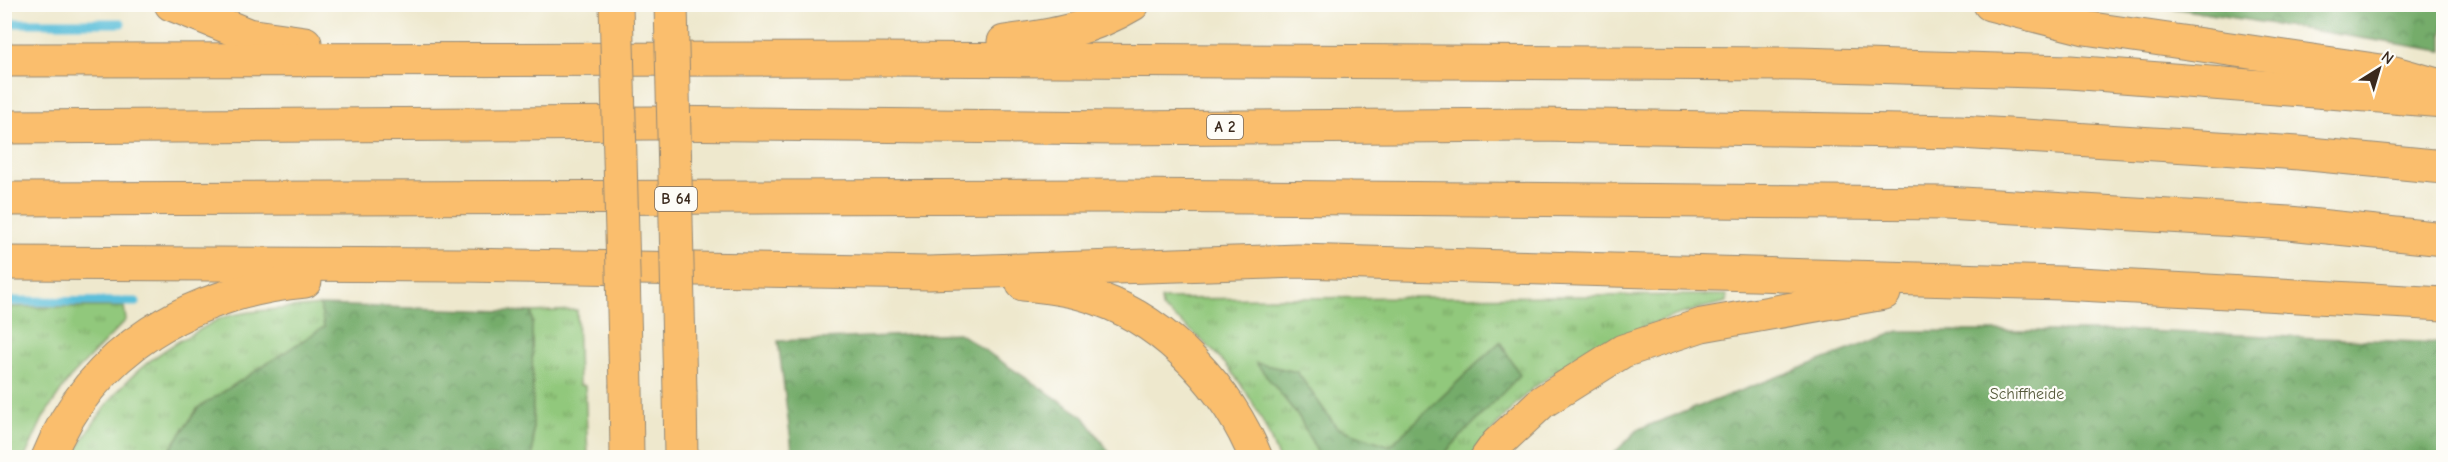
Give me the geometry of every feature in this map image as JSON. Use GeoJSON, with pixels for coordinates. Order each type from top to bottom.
{"type":"FeatureCollection","features":[{"type":"Feature","properties":{"kind":"highway"},"geometry":{"type":"LineString","coordinates":[[171,4],[248,35],[410,60]]}},
{"type":"Feature","properties":{"kind":"highway"},"geometry":{"type":"LineString","coordinates":[[616,4],[627,458]]}},
{"type":"Feature","properties":{"kind":"highway","name":"B 64"},"geometry":{"type":"LineString","coordinates":[[672,4],[681,458]]}},
{"type":"Feature","properties":{"kind":"highway"},"geometry":{"type":"LineString","coordinates":[[874,59],[1061,35],[1093,24],[1133,4]]}},
{"type":"Feature","properties":{"kind":"highway"},"geometry":{"type":"LineString","coordinates":[[1990,4],[2085,28],[2395,73],[2444,87]]}},
{"type":"Feature","properties":{"kind":"highway"},"geometry":{"type":"LineString","coordinates":[[4,60],[874,59],[1812,64],[2070,72],[2444,101]]}},
{"type":"Feature","properties":{"kind":"highway","name":"A 2"},"geometry":{"type":"LineString","coordinates":[[4,127],[654,123],[1116,128],[1561,126],[1960,132],[2299,153],[2444,167]]}},
{"type":"Feature","properties":{"kind":"highway"},"geometry":{"type":"LineString","coordinates":[[4,199],[1122,196],[1946,203],[2289,223],[2444,239]]}},
{"type":"Feature","properties":{"kind":"highway"},"geometry":{"type":"LineString","coordinates":[[4,263],[464,265],[929,273],[1298,261],[2061,283],[2444,304]]}},
{"type":"Feature","properties":{"kind":"highway"},"geometry":{"type":"LineString","coordinates":[[48,458],[69,417],[89,389],[113,363],[169,320],[200,304],[271,285],[464,265]]}},
{"type":"Feature","properties":{"kind":"highway"},"geometry":{"type":"LineString","coordinates":[[929,273],[1044,286],[1099,299],[1131,315],[1161,334],[1189,358],[1213,384],[1234,413],[1256,458]]}},
{"type":"Feature","properties":{"kind":"highway"},"geometry":{"type":"LineString","coordinates":[[1487,458],[1497,444],[1542,402],[1623,351],[1702,325],[1871,294],[2061,283]]}},
{"type":"Feature","properties":{"kind":"green space"},"geometry":{"type":"Polygon","coordinates":[[[2153,5],[2443,5],[2443,51],[2153,5]]]}},
{"type":"Feature","properties":{"kind":"green space"},"geometry":{"type":"Polygon","coordinates":[[[1727,295],[1727,302],[1653,323],[1606,344],[1561,369],[1521,399],[1472,457],[1441,457],[1519,375],[1500,342],[1390,446],[1337,428],[1297,372],[1257,364],[1299,417],[1320,457],[1278,458],[1258,412],[1233,373],[1202,340],[1162,308],[1161,299],[1727,295]]]}},
{"type":"Feature","properties":{"kind":"green space"},"geometry":{"type":"Polygon","coordinates":[[[320,305],[325,327],[198,408],[165,457],[72,458],[97,418],[124,384],[156,356],[175,344],[224,317],[235,314],[320,305]]]}},
{"type":"Feature","properties":{"kind":"green space"},"geometry":{"type":"Polygon","coordinates":[[[320,305],[532,312],[533,457],[165,457],[198,408],[324,327],[320,305]]]}},
{"type":"Feature","properties":{"kind":"green space"},"geometry":{"type":"Polygon","coordinates":[[[5,307],[124,307],[126,320],[69,379],[44,416],[25,457],[5,457],[5,307]]]}},
{"type":"Feature","properties":{"kind":"green space"},"geometry":{"type":"Polygon","coordinates":[[[577,310],[579,385],[585,386],[588,457],[533,457],[532,312],[577,310]]]}},
{"type":"Feature","properties":{"kind":"green space","name":"Schiffheide"},"geometry":{"type":"Polygon","coordinates":[[[1899,331],[2142,331],[2443,343],[2443,457],[1610,457],[1639,429],[1899,331]]]}},
{"type":"Feature","properties":{"kind":"green space"},"geometry":{"type":"Polygon","coordinates":[[[959,333],[1084,417],[1113,457],[793,457],[778,341],[959,333]]]}},
{"type":"Feature","properties":{"kind":"green space"},"geometry":{"type":"Polygon","coordinates":[[[1500,342],[1520,375],[1441,457],[1320,457],[1299,417],[1256,363],[1297,372],[1337,428],[1390,446],[1500,342]]]}},
{"type":"Feature","properties":{"kind":"waterway"},"geometry":{"type":"LineString","coordinates":[[4,23],[121,23]]}},
{"type":"Feature","properties":{"kind":"waterway"},"geometry":{"type":"LineString","coordinates":[[4,301],[136,302]]}}]}
